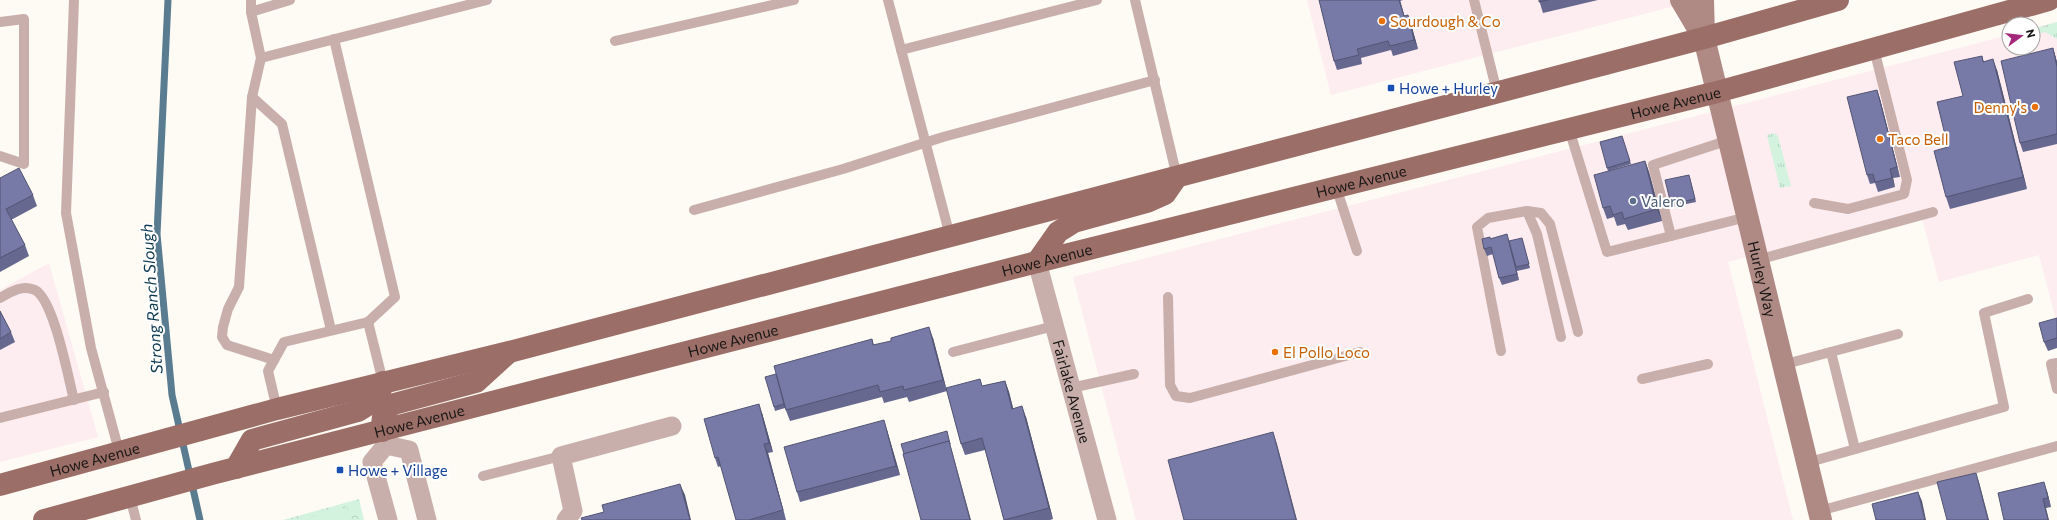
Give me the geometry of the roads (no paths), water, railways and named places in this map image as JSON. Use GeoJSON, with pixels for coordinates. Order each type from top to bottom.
{"type":"FeatureCollection","features":[{"type":"Feature","properties":{"kind":"main road","name":"Howe Avenue"},"geometry":{"type":"LineString","coordinates":[[0,485],[76,466],[119,451],[277,409],[509,352],[1177,177],[1704,38],[1838,0]]}},
{"type":"Feature","properties":{"kind":"main road","name":"Howe Avenue"},"geometry":{"type":"LineString","coordinates":[[46,520],[236,468],[384,438],[1037,262],[1717,92],[2048,0]]}},
{"type":"Feature","properties":{"kind":"main road"},"geometry":{"type":"LineString","coordinates":[[1037,262],[1058,232],[1074,222],[1146,202],[1165,194],[1177,177]]}},
{"type":"Feature","properties":{"kind":"main road"},"geometry":{"type":"LineString","coordinates":[[384,438],[382,417],[386,409],[394,404],[476,382],[509,352]]}},
{"type":"Feature","properties":{"kind":"main road"},"geometry":{"type":"LineString","coordinates":[[236,468],[252,440],[358,411],[369,404],[381,392],[383,382]]}},
{"type":"Feature","properties":{"kind":"street","name":"Hurley Way"},"geometry":{"type":"LineString","coordinates":[[1681,0],[1704,38]]}},
{"type":"Feature","properties":{"kind":"street","name":"Hurley Way"},"geometry":{"type":"LineString","coordinates":[[1703,0],[1704,38],[1746,217],[1820,515]]}},
{"type":"Feature","properties":{"kind":"street","name":"Fairlake Avenue"},"geometry":{"type":"LineString","coordinates":[[1037,262],[1108,520]]}},
{"type":"Feature","properties":{"kind":"street"},"geometry":{"type":"LineString","coordinates":[[566,520],[573,511],[562,456],[672,426]]}},
{"type":"Feature","properties":{"kind":"street"},"geometry":{"type":"LineString","coordinates":[[388,520],[372,462],[384,438],[409,450],[427,520]]}},
{"type":"Feature","properties":{"kind":"lane"},"geometry":{"type":"LineString","coordinates":[[74,0],[66,213],[91,348],[119,451]]}},
{"type":"Feature","properties":{"kind":"lane"},"geometry":{"type":"LineString","coordinates":[[251,0],[251,12],[261,58],[252,97],[239,287],[225,317],[222,337],[227,345],[274,360]]}},
{"type":"Feature","properties":{"kind":"lane"},"geometry":{"type":"LineString","coordinates":[[251,12],[290,0]]}},
{"type":"Feature","properties":{"kind":"lane"},"geometry":{"type":"LineString","coordinates":[[261,58],[487,0]]}},
{"type":"Feature","properties":{"kind":"lane"},"geometry":{"type":"LineString","coordinates":[[616,41],[794,0]]}},
{"type":"Feature","properties":{"kind":"lane"},"geometry":{"type":"LineString","coordinates":[[888,0],[950,236]]}},
{"type":"Feature","properties":{"kind":"lane"},"geometry":{"type":"LineString","coordinates":[[901,50],[1097,0]]}},
{"type":"Feature","properties":{"kind":"lane"},"geometry":{"type":"LineString","coordinates":[[1135,0],[1156,80],[1177,177]]}},
{"type":"Feature","properties":{"kind":"lane"},"geometry":{"type":"LineString","coordinates":[[1474,0],[1498,92]]}},
{"type":"Feature","properties":{"kind":"lane"},"geometry":{"type":"LineString","coordinates":[[0,22],[24,20],[24,164],[0,156]]}},
{"type":"Feature","properties":{"kind":"lane"},"geometry":{"type":"LineString","coordinates":[[277,409],[268,371],[284,342],[368,322],[395,297],[334,39]]}},
{"type":"Feature","properties":{"kind":"lane"},"geometry":{"type":"LineString","coordinates":[[1814,203],[1848,209],[1904,194],[1907,180],[1874,49]]}},
{"type":"Feature","properties":{"kind":"lane"},"geometry":{"type":"LineString","coordinates":[[694,210],[843,169],[926,144],[943,137],[1156,80]]}},
{"type":"Feature","properties":{"kind":"lane"},"geometry":{"type":"LineString","coordinates":[[252,97],[282,124],[332,330]]}},
{"type":"Feature","properties":{"kind":"lane"},"geometry":{"type":"LineString","coordinates":[[1569,129],[1607,252],[1746,217]]}},
{"type":"Feature","properties":{"kind":"lane"},"geometry":{"type":"LineString","coordinates":[[1671,236],[1653,165],[1728,140]]}},
{"type":"Feature","properties":{"kind":"lane"},"geometry":{"type":"LineString","coordinates":[[1336,187],[1357,251]]}},
{"type":"Feature","properties":{"kind":"lane"},"geometry":{"type":"LineString","coordinates":[[1501,351],[1477,227],[1488,218],[1527,211],[1541,213],[1550,224],[1578,332]]}},
{"type":"Feature","properties":{"kind":"lane"},"geometry":{"type":"LineString","coordinates":[[1527,211],[1537,234],[1561,337]]}},
{"type":"Feature","properties":{"kind":"lane"},"geometry":{"type":"LineString","coordinates":[[1757,260],[1933,212]]}},
{"type":"Feature","properties":{"kind":"lane"},"geometry":{"type":"LineString","coordinates":[[0,298],[24,287],[35,290],[46,301],[52,315],[74,400]]}},
{"type":"Feature","properties":{"kind":"lane"},"geometry":{"type":"LineString","coordinates":[[1168,297],[1170,385],[1176,396],[1190,398],[1360,352]]}},
{"type":"Feature","properties":{"kind":"lane"},"geometry":{"type":"LineString","coordinates":[[1806,463],[2004,407],[1984,313],[2028,299]]}},
{"type":"Feature","properties":{"kind":"lane"},"geometry":{"type":"LineString","coordinates":[[368,322],[383,382]]}},
{"type":"Feature","properties":{"kind":"lane"},"geometry":{"type":"LineString","coordinates":[[954,352],[1054,326]]}},
{"type":"Feature","properties":{"kind":"lane"},"geometry":{"type":"LineString","coordinates":[[1782,365],[1898,334]]}},
{"type":"Feature","properties":{"kind":"lane"},"geometry":{"type":"LineString","coordinates":[[1831,352],[1855,449]]}},
{"type":"Feature","properties":{"kind":"lane"},"geometry":{"type":"LineString","coordinates":[[2057,363],[2051,364],[2057,389]]}},
{"type":"Feature","properties":{"kind":"lane"},"geometry":{"type":"LineString","coordinates":[[1642,379],[1708,364]]}},
{"type":"Feature","properties":{"kind":"lane"},"geometry":{"type":"LineString","coordinates":[[1072,388],[1134,374]]}},
{"type":"Feature","properties":{"kind":"lane"},"geometry":{"type":"LineString","coordinates":[[0,418],[104,392]]}},
{"type":"Feature","properties":{"kind":"lane"},"geometry":{"type":"LineString","coordinates":[[1820,515],[2057,446]]}},
{"type":"Feature","properties":{"kind":"lane"},"geometry":{"type":"LineString","coordinates":[[483,476],[562,456]]}},
{"type":"Feature","properties":{"kind":"lane"},"geometry":{"type":"LineString","coordinates":[[130,497],[136,520]]}},
{"type":"Feature","properties":{"kind":"waterway","name":"Strong Ranch Slough"},"geometry":{"type":"LineString","coordinates":[[168,0],[157,234],[172,395],[200,520]]}},
{"type":"Feature","properties":{"kind":"place","name":"Sourdough & Co"},"geometry":{"type":"Point","coordinates":[1382,21]}},
{"type":"Feature","properties":{"kind":"place","name":"Howe + Hurley"},"geometry":{"type":"Point","coordinates":[1391,88]}},
{"type":"Feature","properties":{"kind":"place","name":"Denny's"},"geometry":{"type":"Point","coordinates":[2035,107]}},
{"type":"Feature","properties":{"kind":"place","name":"Taco Bell"},"geometry":{"type":"Point","coordinates":[1880,139]}},
{"type":"Feature","properties":{"kind":"place","name":"Valero"},"geometry":{"type":"Point","coordinates":[1633,201]}},
{"type":"Feature","properties":{"kind":"place","name":"El Pollo Loco"},"geometry":{"type":"Point","coordinates":[1275,352]}},
{"type":"Feature","properties":{"kind":"place","name":"Howe + Village"},"geometry":{"type":"Point","coordinates":[340,470]}}]}
